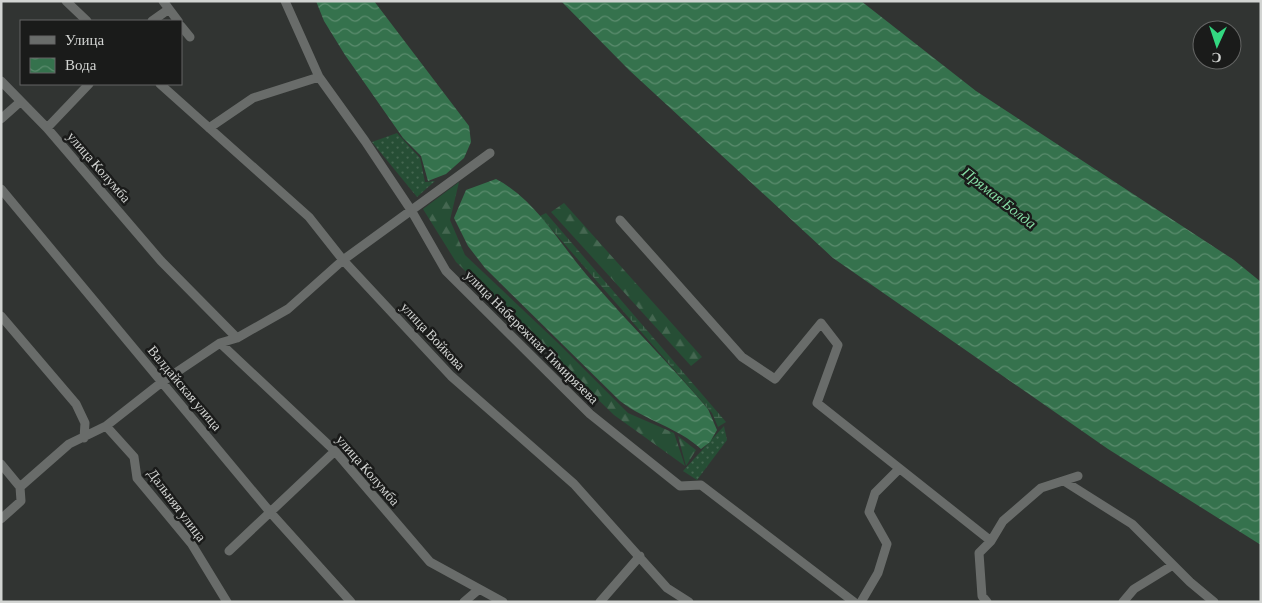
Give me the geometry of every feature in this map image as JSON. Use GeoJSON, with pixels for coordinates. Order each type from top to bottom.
{"type":"FeatureCollection","features":[{"type":"Feature","properties":{"kind":"street"},"geometry":{"type":"LineString","coordinates":[[66,1],[86,20]]}},
{"type":"Feature","properties":{"kind":"street","name":"улица Набережная Тимирязева"},"geometry":{"type":"LineString","coordinates":[[285,1],[319,77],[365,140],[411,210],[446,271],[590,414],[680,486],[700,485],[854,602]]}},
{"type":"Feature","properties":{"kind":"street"},"geometry":{"type":"LineString","coordinates":[[153,20],[166,5],[177,20]]}},
{"type":"Feature","properties":{"kind":"street"},"geometry":{"type":"LineString","coordinates":[[182,27],[190,37]]}},
{"type":"Feature","properties":{"kind":"street"},"geometry":{"type":"LineString","coordinates":[[209,128],[253,98],[319,77]]}},
{"type":"Feature","properties":{"kind":"street","name":"улица Колумба"},"geometry":{"type":"LineString","coordinates":[[1,81],[47,128],[161,261],[237,338]]}},
{"type":"Feature","properties":{"kind":"street"},"geometry":{"type":"LineString","coordinates":[[47,128],[89,85]]}},
{"type":"Feature","properties":{"kind":"street","name":"улица Войкова"},"geometry":{"type":"LineString","coordinates":[[161,85],[309,217],[343,260],[451,376],[574,484],[667,588],[689,602]]}},
{"type":"Feature","properties":{"kind":"street"},"geometry":{"type":"LineString","coordinates":[[1,119],[20,102]]}},
{"type":"Feature","properties":{"kind":"street"},"geometry":{"type":"LineString","coordinates":[[20,487],[69,444],[106,426],[162,382],[220,343],[237,338],[288,309],[343,260],[490,153]]}},
{"type":"Feature","properties":{"kind":"street","name":"Валдайская улица"},"geometry":{"type":"LineString","coordinates":[[1,189],[270,512],[351,602]]}},
{"type":"Feature","properties":{"kind":"street"},"geometry":{"type":"LineString","coordinates":[[620,220],[742,357],[775,379],[821,323],[838,345],[816,403],[898,470],[991,541]]}},
{"type":"Feature","properties":{"kind":"street"},"geometry":{"type":"LineString","coordinates":[[1,316],[76,404],[85,423],[84,438]]}},
{"type":"Feature","properties":{"kind":"street","name":"улица Колумба"},"geometry":{"type":"LineString","coordinates":[[220,343],[334,451],[430,562],[503,602]]}},
{"type":"Feature","properties":{"kind":"street","name":"Дальняя улица"},"geometry":{"type":"LineString","coordinates":[[106,426],[134,457],[137,478],[191,543],[227,602]]}},
{"type":"Feature","properties":{"kind":"street"},"geometry":{"type":"LineString","coordinates":[[229,551],[334,451]]}},
{"type":"Feature","properties":{"kind":"street"},"geometry":{"type":"LineString","coordinates":[[1,464],[20,487],[21,501],[1,519]]}},
{"type":"Feature","properties":{"kind":"street"},"geometry":{"type":"LineString","coordinates":[[861,602],[878,573],[887,544],[869,512],[876,493],[898,470]]}},
{"type":"Feature","properties":{"kind":"street"},"geometry":{"type":"LineString","coordinates":[[987,602],[982,596],[979,553],[991,541],[1003,521],[1041,488],[1078,476]]}},
{"type":"Feature","properties":{"kind":"street"},"geometry":{"type":"LineString","coordinates":[[1064,481],[1132,524],[1214,602]]}},
{"type":"Feature","properties":{"kind":"street"},"geometry":{"type":"LineString","coordinates":[[600,602],[640,556]]}},
{"type":"Feature","properties":{"kind":"street"},"geometry":{"type":"LineString","coordinates":[[1124,602],[1134,589],[1173,565]]}},
{"type":"Feature","properties":{"kind":"street"},"geometry":{"type":"LineString","coordinates":[[464,602],[478,590]]}},
{"type":"Feature","properties":{"kind":"green space"},"geometry":{"type":"Polygon","coordinates":[[[397,133],[420,158],[425,182],[435,181],[417,197],[372,142],[397,133]]]}},
{"type":"Feature","properties":{"kind":"green space"},"geometry":{"type":"Polygon","coordinates":[[[459,182],[450,220],[465,255],[558,343],[628,413],[674,433],[685,466],[614,415],[456,262],[423,209],[459,182]]]}},
{"type":"Feature","properties":{"kind":"green space"},"geometry":{"type":"Polygon","coordinates":[[[564,203],[702,357],[691,366],[551,212],[564,203]]]}},
{"type":"Feature","properties":{"kind":"green space"},"geometry":{"type":"Polygon","coordinates":[[[546,213],[726,422],[718,427],[712,413],[540,216],[546,213]]]}},
{"type":"Feature","properties":{"kind":"green space"},"geometry":{"type":"Polygon","coordinates":[[[724,426],[727,440],[697,480],[683,471],[724,426]]]}},
{"type":"Feature","properties":{"kind":"green space"},"geometry":{"type":"Polygon","coordinates":[[[678,436],[696,450],[686,466],[678,436]]]}},
{"type":"Feature","properties":{"kind":"water"},"geometry":{"type":"Polygon","coordinates":[[[316,1],[374,1],[469,126],[471,142],[464,158],[446,174],[428,181],[421,156],[403,138],[345,55],[324,21],[316,1]]]}},
{"type":"Feature","properties":{"kind":"water","name":"Прямая Болда"},"geometry":{"type":"Polygon","coordinates":[[[561,1],[861,1],[976,91],[1234,260],[1261,282],[1261,545],[1108,449],[833,258],[629,70],[561,1]]]}},
{"type":"Feature","properties":{"kind":"water"},"geometry":{"type":"Polygon","coordinates":[[[496,179],[511,188],[537,212],[592,281],[708,409],[717,430],[710,442],[701,449],[672,429],[640,414],[620,401],[485,268],[468,246],[454,218],[466,190],[496,179]]]}}]}
